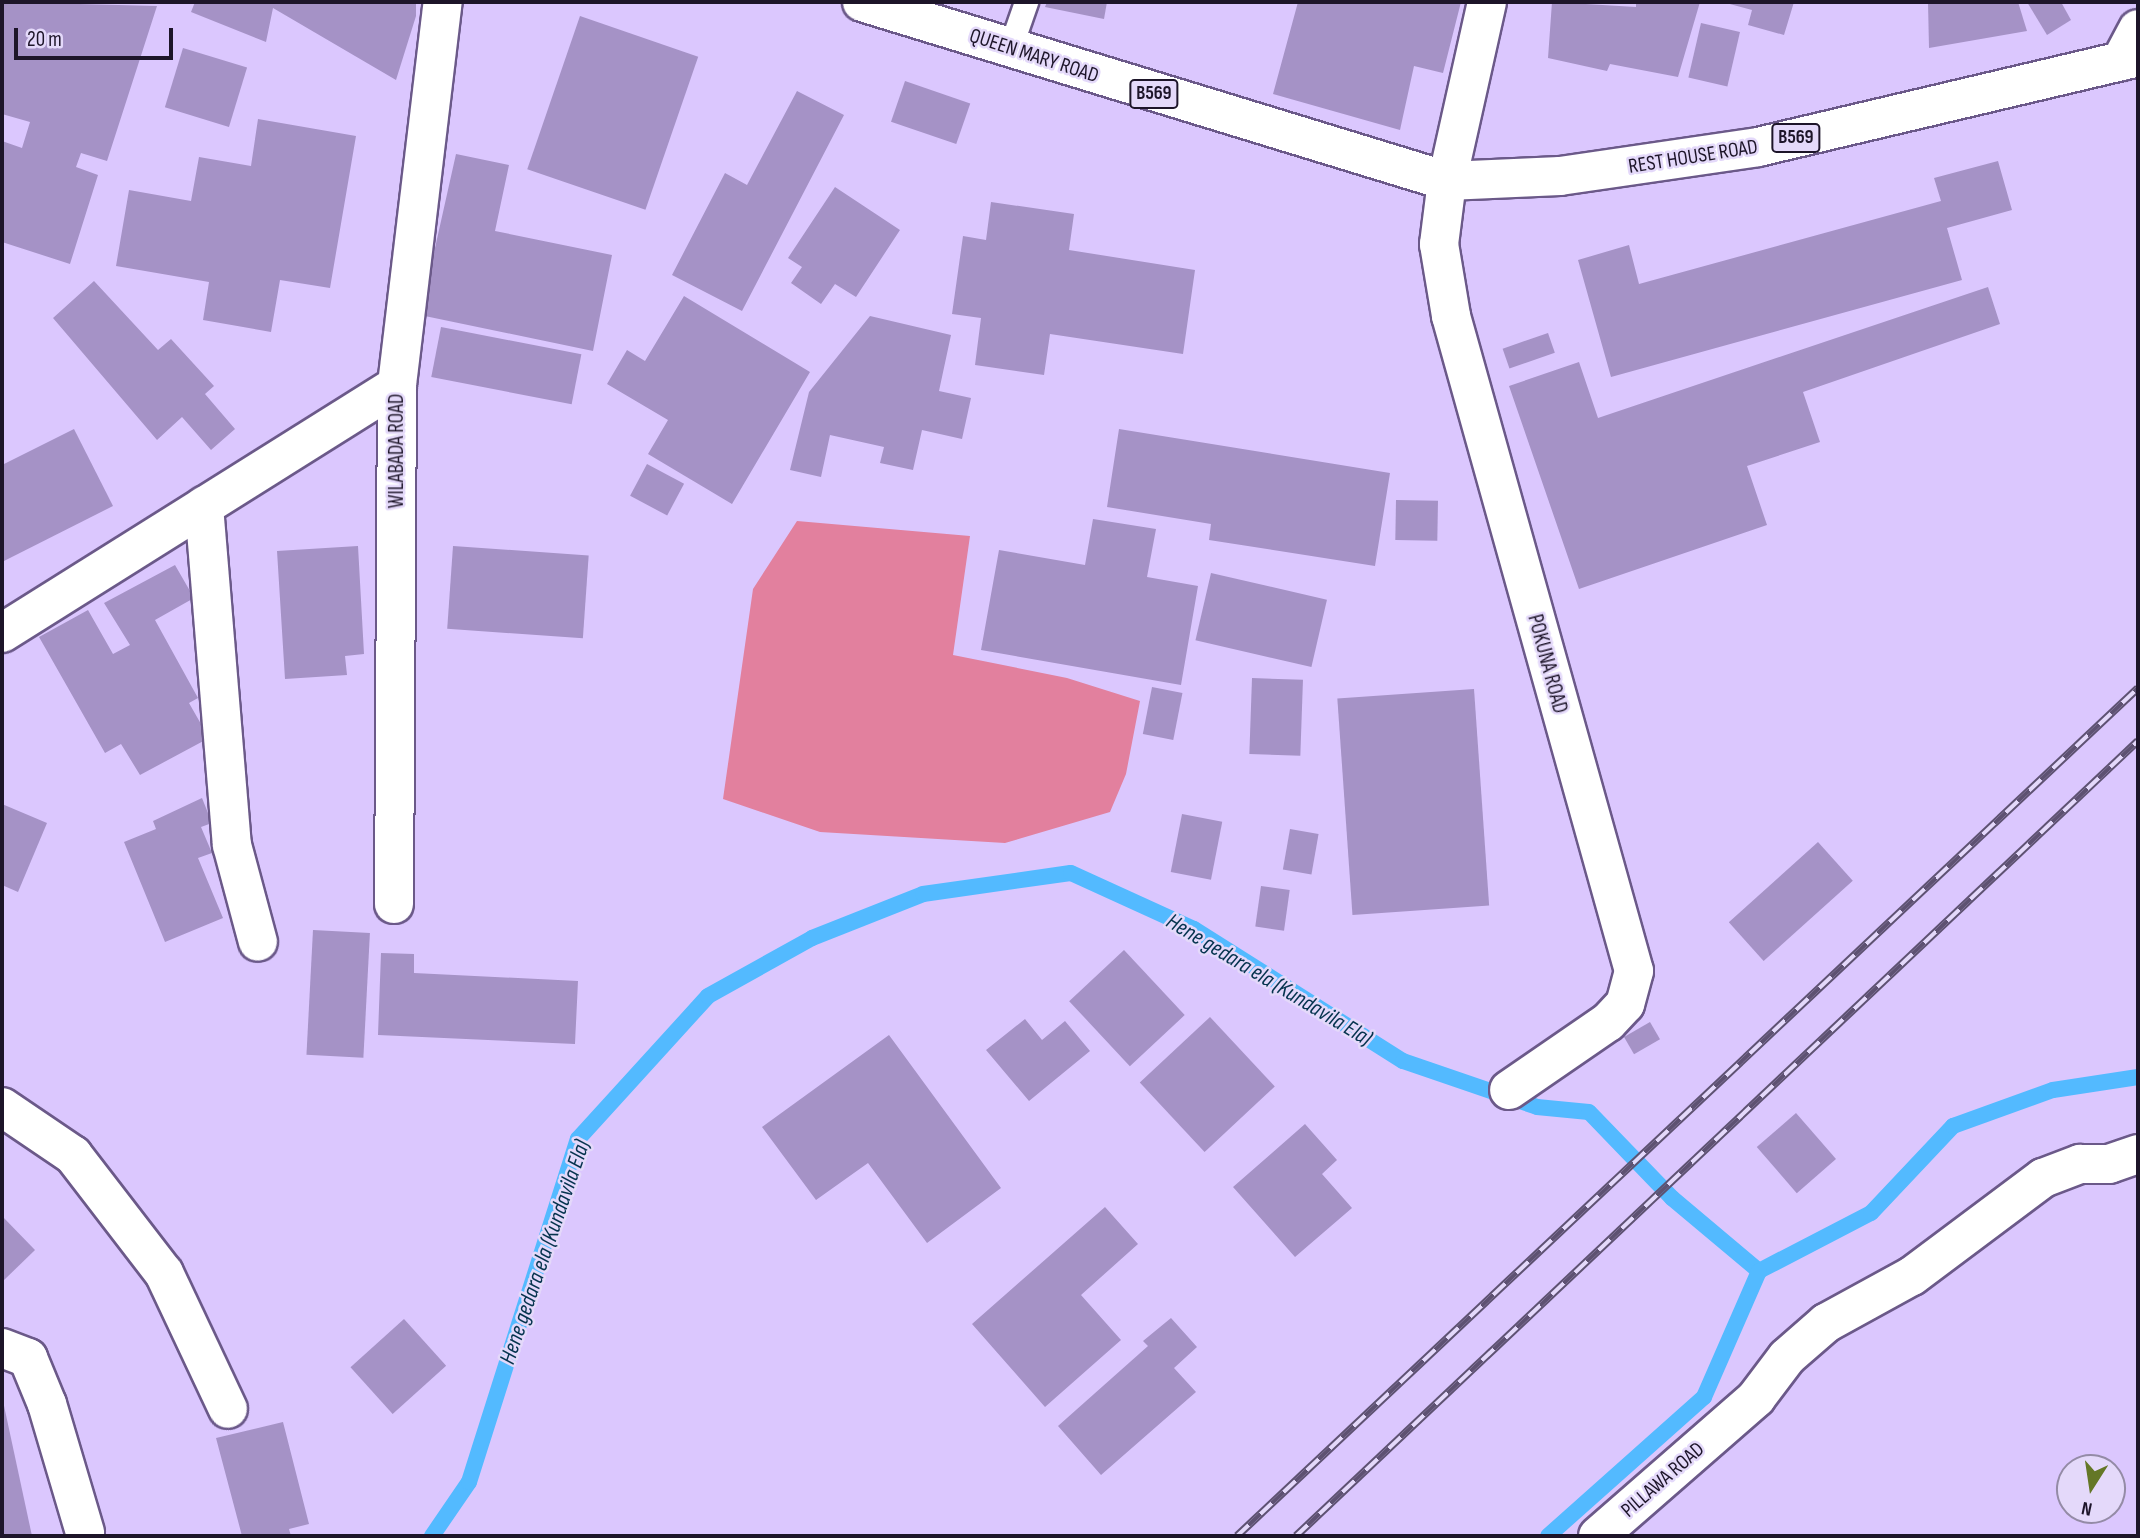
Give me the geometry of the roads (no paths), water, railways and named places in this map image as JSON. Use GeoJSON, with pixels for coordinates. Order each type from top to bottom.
{"type":"FeatureCollection","features":[{"type":"Feature","properties":{"kind":"street","name":"WILABADA ROAD"},"geometry":{"type":"LineString","coordinates":[[394,904],[397,385],[443,2]]}},
{"type":"Feature","properties":{"kind":"street","name":"QUEEN MARY ROAD"},"geometry":{"type":"LineString","coordinates":[[862,2],[1447,181]]}},
{"type":"Feature","properties":{"kind":"street","name":"POKUNA ROAD"},"geometry":{"type":"LineString","coordinates":[[1488,2],[1447,181],[1439,244],[1451,316],[1634,971],[1625,1004],[1608,1023],[1509,1090]]}},
{"type":"Feature","properties":{"kind":"street","name":"REST HOUSE ROAD"},"geometry":{"type":"LineString","coordinates":[[1447,181],[1560,176],[1758,147],[2132,49]]}},
{"type":"Feature","properties":{"kind":"street"},"geometry":{"type":"LineString","coordinates":[[2,633],[397,385]]}},
{"type":"Feature","properties":{"kind":"street"},"geometry":{"type":"LineString","coordinates":[[204,506],[232,845],[258,942]]}},
{"type":"Feature","properties":{"kind":"street"},"geometry":{"type":"LineString","coordinates":[[2,1107],[73,1155],[164,1273],[228,1409]]}},
{"type":"Feature","properties":{"kind":"street","name":"PILLAWA ROAD"},"geometry":{"type":"LineString","coordinates":[[1598,1536],[1727,1423],[1826,1323],[1912,1276],[2043,1178],[2080,1164],[2109,1164],[2138,1154]]}},
{"type":"Feature","properties":{"kind":"street"},"geometry":{"type":"LineString","coordinates":[[2,1348],[28,1358],[47,1404],[85,1532]]}},
{"type":"Feature","properties":{"kind":"lane"},"geometry":{"type":"LineString","coordinates":[[1010,48],[1026,2]]}},
{"type":"Feature","properties":{"kind":"waterway","name":"Hene gedara ela (Kundavila Ela)"},"geometry":{"type":"LineString","coordinates":[[432,1536],[469,1482],[578,1139],[708,996],[812,938],[923,894],[1071,873],[1194,929],[1403,1061],[1537,1107],[1589,1112],[1672,1198],[1759,1271],[1871,1213],[1953,1126],[2053,1090],[2138,1077]]}},
{"type":"Feature","properties":{"kind":"waterway"},"geometry":{"type":"LineString","coordinates":[[1548,1536],[1704,1397],[1759,1271]]}},
{"type":"Feature","properties":{"kind":"railway"},"geometry":{"type":"LineString","coordinates":[[1237,1536],[2138,688]]}},
{"type":"Feature","properties":{"kind":"railway"},"geometry":{"type":"LineString","coordinates":[[1296,1536],[2138,741]]}}]}
